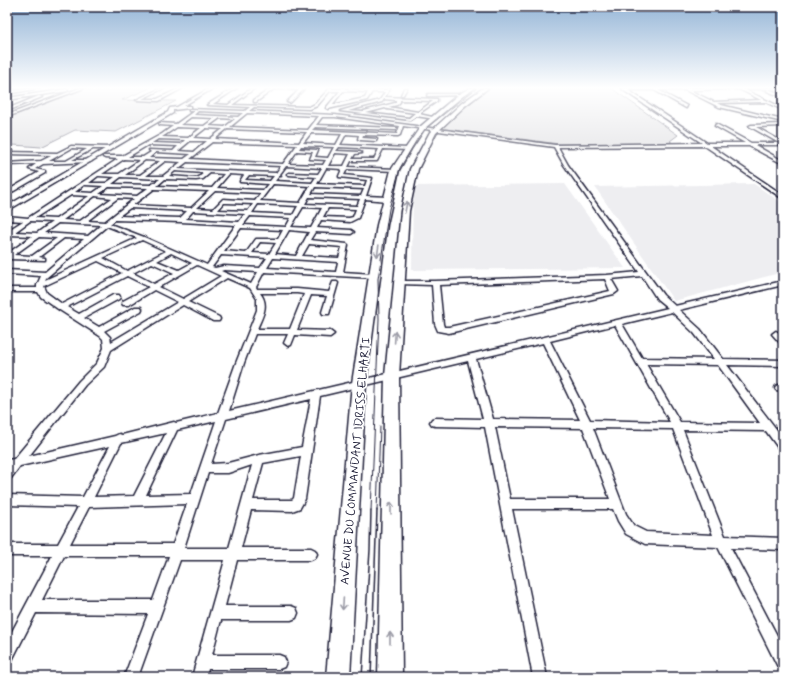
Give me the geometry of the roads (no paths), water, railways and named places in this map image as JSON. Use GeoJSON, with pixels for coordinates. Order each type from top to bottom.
{"type":"FeatureCollection","features":[{"type":"Feature","properties":{"kind":"main road","name":"AVENUE DU COMMANDANT IDRISS ELHARTI"},"geometry":{"type":"LineString","coordinates":[[390,677],[392,376],[405,211],[414,169],[435,123],[438,120]]}},
{"type":"Feature","properties":{"kind":"main road","name":"AVENUE DU COMMANDANT IDRISS ELHARTI"},"geometry":{"type":"LineString","coordinates":[[338,677],[359,383],[382,225],[395,170],[423,127],[440,120]]}},
{"type":"Feature","properties":{"kind":"street"},"geometry":{"type":"LineString","coordinates":[[9,207],[158,120]]}},
{"type":"Feature","properties":{"kind":"street"},"geometry":{"type":"LineString","coordinates":[[7,217],[165,120]]}},
{"type":"Feature","properties":{"kind":"street"},"geometry":{"type":"LineString","coordinates":[[8,233],[184,120]]}},
{"type":"Feature","properties":{"kind":"street"},"geometry":{"type":"LineString","coordinates":[[174,152],[215,120]]}},
{"type":"Feature","properties":{"kind":"street"},"geometry":{"type":"LineString","coordinates":[[40,287],[47,274],[89,238],[187,161],[236,120]]}},
{"type":"Feature","properties":{"kind":"street"},"geometry":{"type":"LineString","coordinates":[[208,267],[320,120]]}},
{"type":"Feature","properties":{"kind":"street"},"geometry":{"type":"LineString","coordinates":[[254,289],[262,271],[339,144],[347,127],[354,120]]}},
{"type":"Feature","properties":{"kind":"street"},"geometry":{"type":"LineString","coordinates":[[360,120],[402,127]]}},
{"type":"Feature","properties":{"kind":"street"},"geometry":{"type":"LineString","coordinates":[[428,120],[435,123],[555,146],[783,144]]}},
{"type":"Feature","properties":{"kind":"street"},"geometry":{"type":"LineString","coordinates":[[671,120],[783,197]]}},
{"type":"Feature","properties":{"kind":"street"},"geometry":{"type":"LineString","coordinates":[[314,126],[382,128],[423,127],[435,123]]}},
{"type":"Feature","properties":{"kind":"street"},"geometry":{"type":"LineString","coordinates":[[160,124],[205,128],[398,135]]}},
{"type":"Feature","properties":{"kind":"street"},"geometry":{"type":"LineString","coordinates":[[716,125],[783,163]]}},
{"type":"Feature","properties":{"kind":"street"},"geometry":{"type":"LineString","coordinates":[[783,125],[751,126],[783,144]]}},
{"type":"Feature","properties":{"kind":"street"},"geometry":{"type":"LineString","coordinates":[[392,148],[402,127]]}},
{"type":"Feature","properties":{"kind":"street"},"geometry":{"type":"LineString","coordinates":[[373,146],[382,128]]}},
{"type":"Feature","properties":{"kind":"street"},"geometry":{"type":"LineString","coordinates":[[362,133],[360,139],[376,140]]}},
{"type":"Feature","properties":{"kind":"street"},"geometry":{"type":"LineString","coordinates":[[158,138],[301,144],[339,144],[408,149]]}},
{"type":"Feature","properties":{"kind":"street"},"geometry":{"type":"LineString","coordinates":[[148,144],[182,145]]}},
{"type":"Feature","properties":{"kind":"street"},"geometry":{"type":"LineString","coordinates":[[355,160],[363,146]]}},
{"type":"Feature","properties":{"kind":"street"},"geometry":{"type":"LineString","coordinates":[[555,146],[566,165],[660,298],[697,331],[783,446]]}},
{"type":"Feature","properties":{"kind":"street"},"geometry":{"type":"LineString","coordinates":[[7,193],[43,172],[31,170],[71,147],[110,148]]}},
{"type":"Feature","properties":{"kind":"street"},"geometry":{"type":"LineString","coordinates":[[68,162],[91,147]]}},
{"type":"Feature","properties":{"kind":"street"},"geometry":{"type":"LineString","coordinates":[[350,160],[376,160],[382,147]]}},
{"type":"Feature","properties":{"kind":"street"},"geometry":{"type":"LineString","coordinates":[[297,150],[316,151],[312,158],[330,159]]}},
{"type":"Feature","properties":{"kind":"street"},"geometry":{"type":"LineString","coordinates":[[134,151],[196,153]]}},
{"type":"Feature","properties":{"kind":"street"},"geometry":{"type":"LineString","coordinates":[[7,257],[155,151]]}},
{"type":"Feature","properties":{"kind":"street"},"geometry":{"type":"LineString","coordinates":[[334,152],[360,153]]}},
{"type":"Feature","properties":{"kind":"street"},"geometry":{"type":"LineString","coordinates":[[7,153],[58,154]]}},
{"type":"Feature","properties":{"kind":"street"},"geometry":{"type":"LineString","coordinates":[[320,218],[353,219],[359,208],[369,178],[341,176],[353,153]]}},
{"type":"Feature","properties":{"kind":"street"},"geometry":{"type":"LineString","coordinates":[[105,157],[395,170]]}},
{"type":"Feature","properties":{"kind":"street"},"geometry":{"type":"LineString","coordinates":[[7,164],[90,160]]}},
{"type":"Feature","properties":{"kind":"street"},"geometry":{"type":"LineString","coordinates":[[141,177],[164,160]]}},
{"type":"Feature","properties":{"kind":"street"},"geometry":{"type":"LineString","coordinates":[[174,170],[279,175]]}},
{"type":"Feature","properties":{"kind":"street"},"geometry":{"type":"LineString","coordinates":[[99,175],[199,179],[208,172]]}},
{"type":"Feature","properties":{"kind":"street"},"geometry":{"type":"LineString","coordinates":[[181,220],[213,190],[228,172]]}},
{"type":"Feature","properties":{"kind":"street"},"geometry":{"type":"LineString","coordinates":[[248,173],[242,181],[366,188]]}},
{"type":"Feature","properties":{"kind":"street"},"geometry":{"type":"LineString","coordinates":[[289,174],[320,176]]}},
{"type":"Feature","properties":{"kind":"street"},"geometry":{"type":"LineString","coordinates":[[293,184],[300,175]]}},
{"type":"Feature","properties":{"kind":"street"},"geometry":{"type":"LineString","coordinates":[[85,184],[265,192]]}},
{"type":"Feature","properties":{"kind":"street"},"geometry":{"type":"LineString","coordinates":[[70,193],[139,198]]}},
{"type":"Feature","properties":{"kind":"street"},"geometry":{"type":"LineString","coordinates":[[308,195],[388,198]]}},
{"type":"Feature","properties":{"kind":"street"},"geometry":{"type":"LineString","coordinates":[[82,222],[117,196]]}},
{"type":"Feature","properties":{"kind":"street"},"geometry":{"type":"LineString","coordinates":[[214,211],[225,201],[359,208]]}},
{"type":"Feature","properties":{"kind":"street"},"geometry":{"type":"LineString","coordinates":[[273,216],[280,204]]}},
{"type":"Feature","properties":{"kind":"street"},"geometry":{"type":"LineString","coordinates":[[128,206],[295,217]]}},
{"type":"Feature","properties":{"kind":"street"},"geometry":{"type":"LineString","coordinates":[[298,258],[326,206]]}},
{"type":"Feature","properties":{"kind":"street"},"geometry":{"type":"LineString","coordinates":[[7,217],[106,224],[198,262],[254,289],[332,294]]}},
{"type":"Feature","properties":{"kind":"street"},"geometry":{"type":"LineString","coordinates":[[113,218],[181,220],[288,229],[351,232]]}},
{"type":"Feature","properties":{"kind":"street"},"geometry":{"type":"LineString","coordinates":[[8,233],[89,238]]}},
{"type":"Feature","properties":{"kind":"street"},"geometry":{"type":"LineString","coordinates":[[33,258],[63,236]]}},
{"type":"Feature","properties":{"kind":"street"},"geometry":{"type":"LineString","coordinates":[[7,290],[22,291],[40,287],[142,238]]}},
{"type":"Feature","properties":{"kind":"street"},"geometry":{"type":"LineString","coordinates":[[247,255],[258,240],[280,241]]}},
{"type":"Feature","properties":{"kind":"street"},"geometry":{"type":"LineString","coordinates":[[307,242],[345,245],[339,275]]}},
{"type":"Feature","properties":{"kind":"street"},"geometry":{"type":"LineString","coordinates":[[61,307],[171,251]]}},
{"type":"Feature","properties":{"kind":"street"},"geometry":{"type":"LineString","coordinates":[[218,253],[341,260]]}},
{"type":"Feature","properties":{"kind":"street"},"geometry":{"type":"LineString","coordinates":[[7,257],[43,259]]}},
{"type":"Feature","properties":{"kind":"street"},"geometry":{"type":"LineString","coordinates":[[98,258],[216,319]]}},
{"type":"Feature","properties":{"kind":"street"},"geometry":{"type":"LineString","coordinates":[[152,261],[179,273]]}},
{"type":"Feature","properties":{"kind":"street"},"geometry":{"type":"LineString","coordinates":[[126,303],[198,262]]}},
{"type":"Feature","properties":{"kind":"street"},"geometry":{"type":"LineString","coordinates":[[216,270],[224,268],[374,276]]}},
{"type":"Feature","properties":{"kind":"street"},"geometry":{"type":"LineString","coordinates":[[7,272],[47,274]]}},
{"type":"Feature","properties":{"kind":"street"},"geometry":{"type":"LineString","coordinates":[[399,282],[435,283],[607,277],[643,274]]}},
{"type":"Feature","properties":{"kind":"street"},"geometry":{"type":"LineString","coordinates":[[108,348],[227,275]]}},
{"type":"Feature","properties":{"kind":"street"},"geometry":{"type":"LineString","coordinates":[[435,283],[439,324],[441,329],[449,330],[612,293],[614,289],[607,277]]}},
{"type":"Feature","properties":{"kind":"street"},"geometry":{"type":"LineString","coordinates":[[326,312],[335,283]]}},
{"type":"Feature","properties":{"kind":"street"},"geometry":{"type":"LineString","coordinates":[[7,465],[119,438],[223,416],[783,283]]}},
{"type":"Feature","properties":{"kind":"street"},"geometry":{"type":"LineString","coordinates":[[7,475],[82,383],[101,365],[108,348],[107,339],[98,331],[44,295],[40,287]]}},
{"type":"Feature","properties":{"kind":"street"},"geometry":{"type":"LineString","coordinates":[[131,677],[261,310],[261,299],[254,289]]}},
{"type":"Feature","properties":{"kind":"street"},"geometry":{"type":"LineString","coordinates":[[288,343],[308,293]]}},
{"type":"Feature","properties":{"kind":"street"},"geometry":{"type":"LineString","coordinates":[[78,318],[114,295],[126,303],[145,312]]}},
{"type":"Feature","properties":{"kind":"street"},"geometry":{"type":"LineString","coordinates":[[98,331],[138,308]]}},
{"type":"Feature","properties":{"kind":"street"},"geometry":{"type":"LineString","coordinates":[[617,322],[677,426],[722,542],[783,662]]}},
{"type":"Feature","properties":{"kind":"street"},"geometry":{"type":"LineString","coordinates":[[253,332],[330,334]]}},
{"type":"Feature","properties":{"kind":"street"},"geometry":{"type":"LineString","coordinates":[[776,334],[783,341]]}},
{"type":"Feature","properties":{"kind":"street"},"geometry":{"type":"LineString","coordinates":[[546,339],[587,425],[622,517],[630,530],[645,538],[783,544]]}},
{"type":"Feature","properties":{"kind":"street"},"geometry":{"type":"LineString","coordinates":[[471,357],[489,423],[540,677]]}},
{"type":"Feature","properties":{"kind":"street"},"geometry":{"type":"LineString","coordinates":[[640,361],[783,363]]}},
{"type":"Feature","properties":{"kind":"street"},"geometry":{"type":"LineString","coordinates":[[246,505],[292,506],[296,504],[299,499],[316,394]]}},
{"type":"Feature","properties":{"kind":"street"},"geometry":{"type":"LineString","coordinates":[[435,422],[769,427]]}},
{"type":"Feature","properties":{"kind":"street"},"geometry":{"type":"LineString","coordinates":[[138,500],[174,426]]}},
{"type":"Feature","properties":{"kind":"street"},"geometry":{"type":"LineString","coordinates":[[7,655],[119,438]]}},
{"type":"Feature","properties":{"kind":"street"},"geometry":{"type":"LineString","coordinates":[[204,469],[228,468],[258,459],[306,451]]}},
{"type":"Feature","properties":{"kind":"street"},"geometry":{"type":"LineString","coordinates":[[199,677],[258,459]]}},
{"type":"Feature","properties":{"kind":"street"},"geometry":{"type":"LineString","coordinates":[[7,500],[87,502],[194,499]]}},
{"type":"Feature","properties":{"kind":"street"},"geometry":{"type":"LineString","coordinates":[[505,504],[617,504]]}},
{"type":"Feature","properties":{"kind":"street"},"geometry":{"type":"LineString","coordinates":[[7,550],[63,549],[233,554],[311,554]]}},
{"type":"Feature","properties":{"kind":"street"},"geometry":{"type":"LineString","coordinates":[[33,606],[156,607]]}},
{"type":"Feature","properties":{"kind":"street"},"geometry":{"type":"LineString","coordinates":[[217,613],[291,613]]}},
{"type":"Feature","properties":{"kind":"street"},"geometry":{"type":"LineString","coordinates":[[203,662],[279,662]]}},
{"type":"Feature","properties":{"kind":"tram line"},"geometry":{"type":"LineString","coordinates":[[371,511],[379,319],[378,279],[389,209],[400,168],[419,136],[436,120]]}},
{"type":"Feature","properties":{"kind":"tram line"},"geometry":{"type":"LineString","coordinates":[[377,511],[380,427]]}},
{"type":"Feature","properties":{"kind":"tram line"},"geometry":{"type":"LineString","coordinates":[[362,677],[371,510]]}},
{"type":"Feature","properties":{"kind":"tram line"},"geometry":{"type":"LineString","coordinates":[[371,677],[377,510]]}}]}
